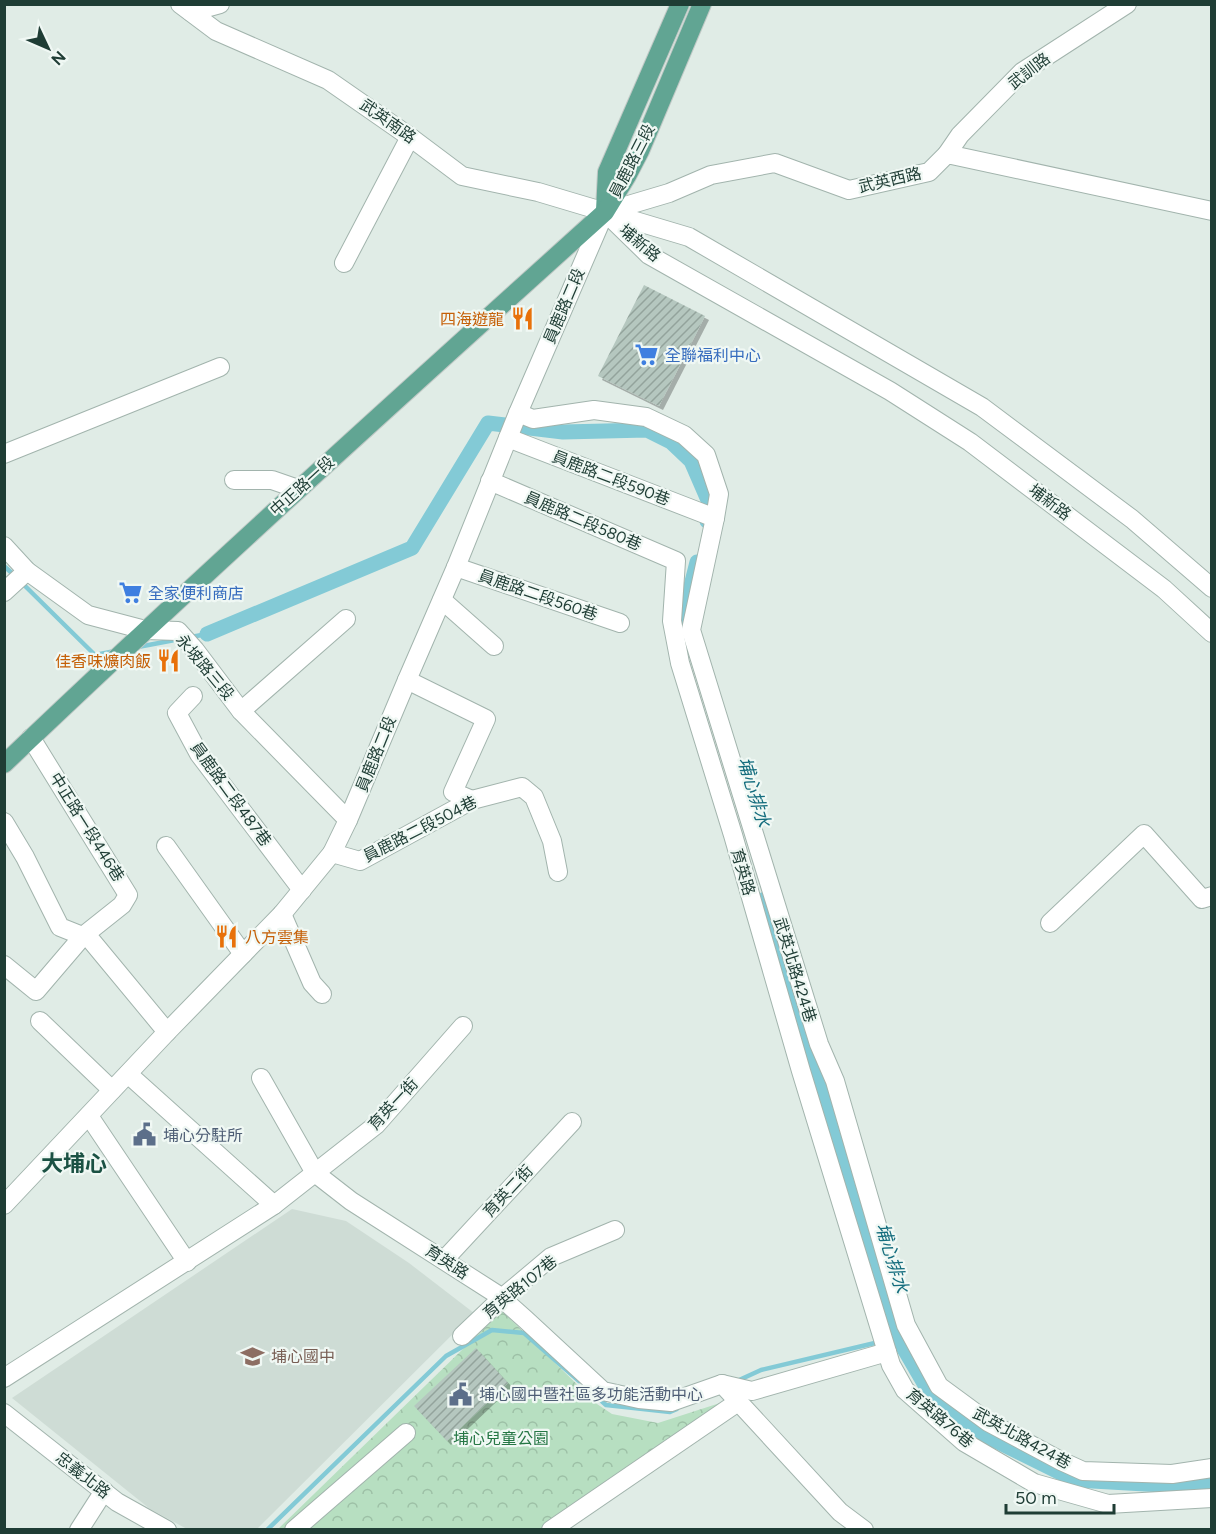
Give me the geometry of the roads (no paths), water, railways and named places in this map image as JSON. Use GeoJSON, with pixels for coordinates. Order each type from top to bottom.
{"type":"FeatureCollection","features":[{"type":"Feature","properties":{"kind":"main road","name":"員鹿路三段"},"geometry":{"type":"LineString","coordinates":[[605,212],[607,172],[680,4]]}},
{"type":"Feature","properties":{"kind":"main road","name":"員鹿路三段"},"geometry":{"type":"LineString","coordinates":[[605,212],[640,151],[702,4]]}},
{"type":"Feature","properties":{"kind":"main road","name":"中正路一段"},"geometry":{"type":"LineString","coordinates":[[4,764],[298,489],[605,212]]}},
{"type":"Feature","properties":{"kind":"street"},"geometry":{"type":"LineString","coordinates":[[185,8],[220,4]]}},
{"type":"Feature","properties":{"kind":"street","name":"武訓路"},"geometry":{"type":"LineString","coordinates":[[947,154],[960,135],[1022,72],[1127,4]]}},
{"type":"Feature","properties":{"kind":"street","name":"武英南路"},"geometry":{"type":"LineString","coordinates":[[185,8],[216,32],[328,80],[462,176],[538,192],[605,212]]}},
{"type":"Feature","properties":{"kind":"street"},"geometry":{"type":"LineString","coordinates":[[344,263],[410,137]]}},
{"type":"Feature","properties":{"kind":"street"},"geometry":{"type":"LineString","coordinates":[[947,154],[1212,211]]}},
{"type":"Feature","properties":{"kind":"street","name":"武英西路"},"geometry":{"type":"LineString","coordinates":[[605,212],[669,193],[711,175],[775,163],[849,190],[928,172],[947,154]]}},
{"type":"Feature","properties":{"kind":"street","name":"員鹿路二段"},"geometry":{"type":"LineString","coordinates":[[4,1204],[282,914],[332,853],[442,600],[518,413],[605,212]]}},
{"type":"Feature","properties":{"kind":"street","name":"埔新路"},"geometry":{"type":"LineString","coordinates":[[605,212],[689,237],[982,407],[1132,519],[1212,588]]}},
{"type":"Feature","properties":{"kind":"street","name":"埔新路"},"geometry":{"type":"LineString","coordinates":[[605,212],[649,255],[890,391],[970,442],[1164,589],[1212,633]]}},
{"type":"Feature","properties":{"kind":"street"},"geometry":{"type":"LineString","coordinates":[[4,454],[220,367]]}},
{"type":"Feature","properties":{"kind":"street","name":"武英北路424巷"},"geometry":{"type":"LineString","coordinates":[[518,413],[533,420],[594,410],[646,417],[684,435],[706,455],[719,495],[690,630],[819,1044],[835,1081],[906,1325],[939,1386],[988,1422],[1083,1471],[1172,1473],[1212,1468]]}},
{"type":"Feature","properties":{"kind":"street","name":"員鹿路二段590巷"},"geometry":{"type":"LineString","coordinates":[[508,438],[715,518]]}},
{"type":"Feature","properties":{"kind":"street"},"geometry":{"type":"LineString","coordinates":[[234,480],[272,480],[298,489]]}},
{"type":"Feature","properties":{"kind":"street","name":"員鹿路二段580巷"},"geometry":{"type":"LineString","coordinates":[[490,481],[676,561]]}},
{"type":"Feature","properties":{"kind":"street","name":"永坡路三段"},"geometry":{"type":"LineString","coordinates":[[4,546],[27,571],[88,615],[145,630],[178,631],[241,711],[348,820]]}},
{"type":"Feature","properties":{"kind":"street","name":"育英路"},"geometry":{"type":"LineString","coordinates":[[676,561],[672,621],[680,663],[733,835],[804,1082],[887,1352]]}},
{"type":"Feature","properties":{"kind":"street","name":"員鹿路二段560巷"},"geometry":{"type":"LineString","coordinates":[[456,567],[620,623]]}},
{"type":"Feature","properties":{"kind":"street"},"geometry":{"type":"LineString","coordinates":[[4,592],[27,571]]}},
{"type":"Feature","properties":{"kind":"street"},"geometry":{"type":"LineString","coordinates":[[442,600],[494,646]]}},
{"type":"Feature","properties":{"kind":"street"},"geometry":{"type":"LineString","coordinates":[[241,711],[346,619]]}},
{"type":"Feature","properties":{"kind":"street"},"geometry":{"type":"LineString","coordinates":[[407,680],[486,719],[453,792],[472,800]]}},
{"type":"Feature","properties":{"kind":"street","name":"員鹿路二段487巷"},"geometry":{"type":"LineString","coordinates":[[193,696],[177,713],[199,754],[302,890]]}},
{"type":"Feature","properties":{"kind":"street","name":"中正路一段446巷"},"geometry":{"type":"LineString","coordinates":[[32,738],[128,895],[122,905],[83,936]]}},
{"type":"Feature","properties":{"kind":"street","name":"員鹿路二段504巷"},"geometry":{"type":"LineString","coordinates":[[332,853],[360,861],[472,800],[522,787],[534,797],[552,841],[558,872]]}},
{"type":"Feature","properties":{"kind":"street"},"geometry":{"type":"LineString","coordinates":[[4,822],[25,856],[60,927],[90,939],[167,1032]]}},
{"type":"Feature","properties":{"kind":"street"},"geometry":{"type":"LineString","coordinates":[[1050,923],[1144,834],[1202,899],[1212,896]]}},
{"type":"Feature","properties":{"kind":"street"},"geometry":{"type":"LineString","coordinates":[[166,846],[243,954]]}},
{"type":"Feature","properties":{"kind":"street"},"geometry":{"type":"LineString","coordinates":[[282,914],[312,983],[322,994]]}},
{"type":"Feature","properties":{"kind":"street"},"geometry":{"type":"LineString","coordinates":[[4,965],[36,991],[83,936]]}},
{"type":"Feature","properties":{"kind":"street"},"geometry":{"type":"LineString","coordinates":[[40,1021],[112,1090]]}},
{"type":"Feature","properties":{"kind":"street","name":"育英一街"},"geometry":{"type":"LineString","coordinates":[[315,1173],[376,1125],[463,1026]]}},
{"type":"Feature","properties":{"kind":"street"},"geometry":{"type":"LineString","coordinates":[[129,1074],[274,1205]]}},
{"type":"Feature","properties":{"kind":"street"},"geometry":{"type":"LineString","coordinates":[[4,1378],[274,1205],[315,1173],[261,1078]]}},
{"type":"Feature","properties":{"kind":"street"},"geometry":{"type":"LineString","coordinates":[[88,1116],[187,1262]]}},
{"type":"Feature","properties":{"kind":"street","name":"育英二街"},"geometry":{"type":"LineString","coordinates":[[444,1260],[572,1122]]}},
{"type":"Feature","properties":{"kind":"street","name":"育英路"},"geometry":{"type":"LineString","coordinates":[[315,1173],[351,1201],[502,1298],[603,1391],[639,1399],[671,1402],[722,1384]]}},
{"type":"Feature","properties":{"kind":"street","name":"育英路107巷"},"geometry":{"type":"LineString","coordinates":[[462,1336],[502,1298],[551,1257],[615,1230]]}},
{"type":"Feature","properties":{"kind":"street"},"geometry":{"type":"LineString","coordinates":[[722,1384],[752,1391],[887,1352]]}},
{"type":"Feature","properties":{"kind":"street","name":"育英路76巷"},"geometry":{"type":"LineString","coordinates":[[887,1352],[891,1365],[905,1390],[964,1442],[1034,1483],[1108,1504],[1212,1498]]}},
{"type":"Feature","properties":{"kind":"street"},"geometry":{"type":"LineString","coordinates":[[722,1384],[840,1512],[864,1530]]}},
{"type":"Feature","properties":{"kind":"street"},"geometry":{"type":"LineString","coordinates":[[551,1530],[738,1402]]}},
{"type":"Feature","properties":{"kind":"street","name":"忠義北路"},"geometry":{"type":"LineString","coordinates":[[4,1413],[117,1502],[167,1530]]}},
{"type":"Feature","properties":{"kind":"street"},"geometry":{"type":"LineString","coordinates":[[294,1530],[406,1433]]}},
{"type":"Feature","properties":{"kind":"street"},"geometry":{"type":"LineString","coordinates":[[79,1530],[104,1491]]}},
{"type":"Feature","properties":{"kind":"waterway","name":"埔心排水"},"geometry":{"type":"LineString","coordinates":[[207,634],[412,548],[488,423],[563,432],[647,430],[671,442],[691,461],[711,507],[707,521]]}},
{"type":"Feature","properties":{"kind":"waterway","name":"埔心排水"},"geometry":{"type":"LineString","coordinates":[[689,643],[682,621],[697,562]]}},
{"type":"Feature","properties":{"kind":"waterway"},"geometry":{"type":"LineString","coordinates":[[4,566],[15,576]]}},
{"type":"Feature","properties":{"kind":"waterway"},"geometry":{"type":"LineString","coordinates":[[21,582],[95,655],[115,651]]}},
{"type":"Feature","properties":{"kind":"waterway"},"geometry":{"type":"LineString","coordinates":[[191,637],[207,634]]}},
{"type":"Feature","properties":{"kind":"waterway"},"geometry":{"type":"LineString","coordinates":[[138,647],[180,639]]}},
{"type":"Feature","properties":{"kind":"waterway","name":"埔心排水"},"geometry":{"type":"LineString","coordinates":[[765,899],[893,1330],[932,1397],[984,1435],[1075,1480],[1180,1486],[1212,1481]]}},
{"type":"Feature","properties":{"kind":"waterway"},"geometry":{"type":"LineString","coordinates":[[267,1530],[446,1356],[492,1330],[524,1333],[579,1381]]}},
{"type":"Feature","properties":{"kind":"waterway"},"geometry":{"type":"LineString","coordinates":[[887,1340],[897,1337]]}},
{"type":"Feature","properties":{"kind":"waterway"},"geometry":{"type":"LineString","coordinates":[[737,1381],[761,1370],[879,1342]]}},
{"type":"Feature","properties":{"kind":"waterway"},"geometry":{"type":"LineString","coordinates":[[597,1397],[606,1405],[670,1412],[677,1409]]}},
{"type":"Feature","properties":{"kind":"place","name":"四海遊龍"},"geometry":{"type":"Point","coordinates":[522,319]}},
{"type":"Feature","properties":{"kind":"place","name":"全聯福利中心"},"geometry":{"type":"Point","coordinates":[647,355]}},
{"type":"Feature","properties":{"kind":"place","name":"全家便利商店"},"geometry":{"type":"Point","coordinates":[130,593]}},
{"type":"Feature","properties":{"kind":"place","name":"佳香味爌肉飯"},"geometry":{"type":"Point","coordinates":[169,661]}},
{"type":"Feature","properties":{"kind":"place","name":"八方雲集"},"geometry":{"type":"Point","coordinates":[227,937]}},
{"type":"Feature","properties":{"kind":"place","name":"埔心分駐所"},"geometry":{"type":"Point","coordinates":[145,1135]}},
{"type":"Feature","properties":{"kind":"place","name":"埔心國中"},"geometry":{"type":"Point","coordinates":[253,1356]}},
{"type":"Feature","properties":{"kind":"place","name":"埔心國中暨社區多功能活動中心"},"geometry":{"type":"Point","coordinates":[461,1394]}},
{"type":"Feature","properties":{"kind":"district","name":"大埔心"},"geometry":{"type":"Point","coordinates":[74,1163]}},
{"type":"Feature","properties":{"kind":"park label","name":"埔心兒童公園"},"geometry":{"type":"Point","coordinates":[501,1438]}}]}
